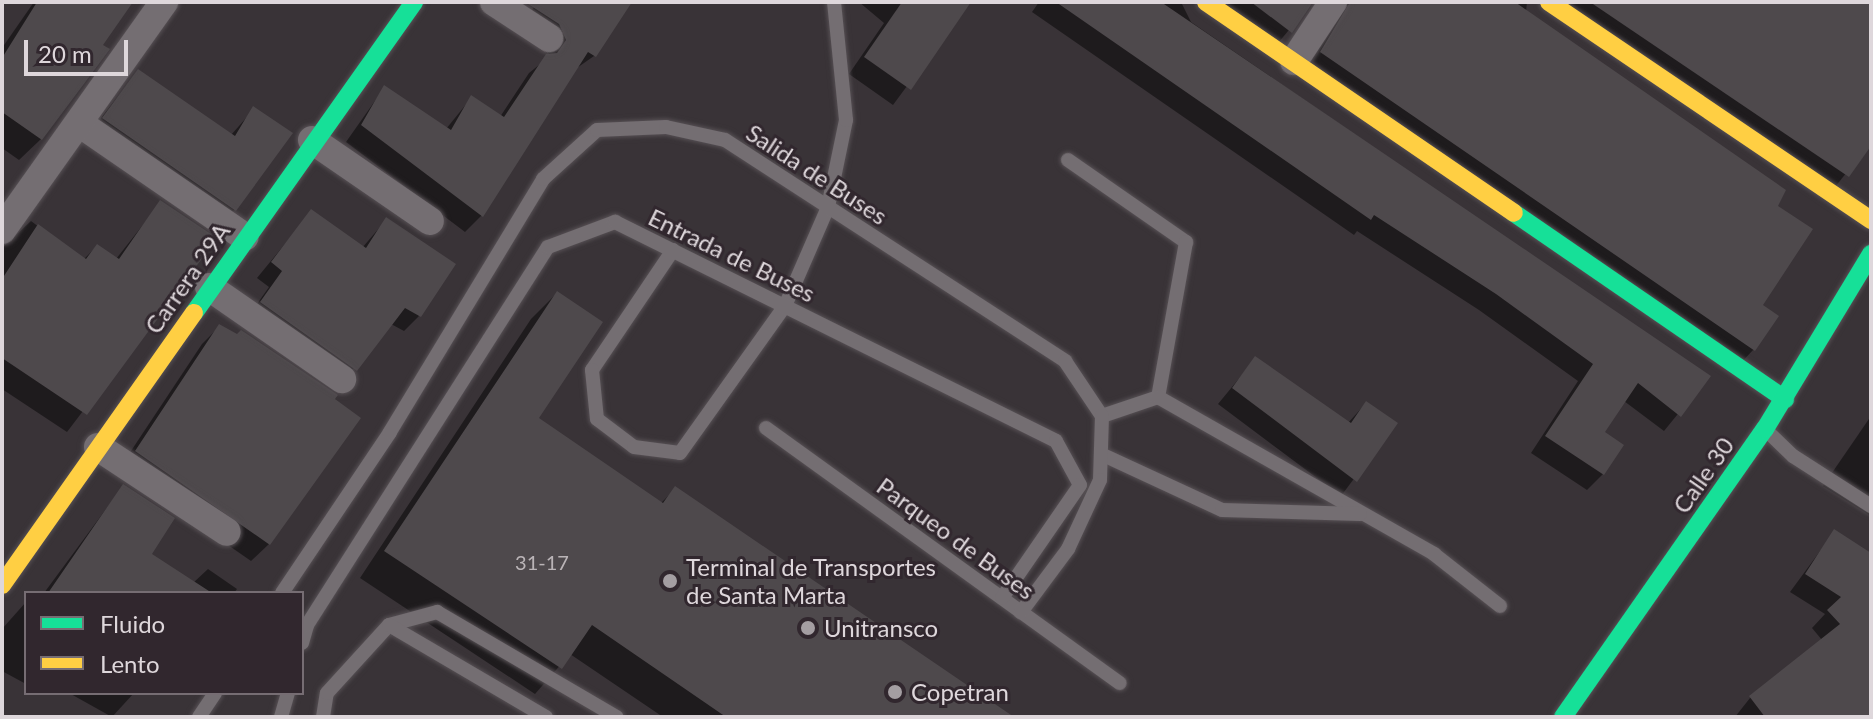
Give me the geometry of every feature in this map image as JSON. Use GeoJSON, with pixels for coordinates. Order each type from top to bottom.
{"type":"FeatureCollection","features":[{"type":"Feature","properties":{"kind":"street"},"geometry":{"type":"LineString","coordinates":[[2,230],[164,2]]}},
{"type":"Feature","properties":{"kind":"street","name":"Carrera 29A"},"geometry":{"type":"LineString","coordinates":[[2,585],[312,140],[414,2]]}},
{"type":"Feature","properties":{"kind":"street"},"geometry":{"type":"LineString","coordinates":[[494,2],[549,38]]}},
{"type":"Feature","properties":{"kind":"street"},"geometry":{"type":"LineString","coordinates":[[1206,2],[1785,399]]}},
{"type":"Feature","properties":{"kind":"street"},"geometry":{"type":"LineString","coordinates":[[1294,61],[1333,2]]}},
{"type":"Feature","properties":{"kind":"street"},"geometry":{"type":"LineString","coordinates":[[1549,2],[1871,220]]}},
{"type":"Feature","properties":{"kind":"street"},"geometry":{"type":"LineString","coordinates":[[79,123],[245,237]]}},
{"type":"Feature","properties":{"kind":"street"},"geometry":{"type":"LineString","coordinates":[[312,140],[430,221]]}},
{"type":"Feature","properties":{"kind":"street","name":"Calle 30"},"geometry":{"type":"LineString","coordinates":[[1563,717],[1785,399],[1871,254]]}},
{"type":"Feature","properties":{"kind":"street"},"geometry":{"type":"LineString","coordinates":[[209,287],[342,379]]}},
{"type":"Feature","properties":{"kind":"street"},"geometry":{"type":"LineString","coordinates":[[98,447],[227,532]]}},
{"type":"Feature","properties":{"kind":"lane"},"geometry":{"type":"LineString","coordinates":[[673,250],[592,370],[597,419],[634,447],[680,453],[785,306],[828,207],[846,120],[834,2]]}},
{"type":"Feature","properties":{"kind":"lane","name":"Salida de Buses"},"geometry":{"type":"LineString","coordinates":[[283,591],[390,432],[543,179],[597,130],[666,127],[725,140],[1065,361],[1102,416]]}},
{"type":"Feature","properties":{"kind":"lane"},"geometry":{"type":"LineString","coordinates":[[1068,160],[1186,242],[1158,397]]}},
{"type":"Feature","properties":{"kind":"lane","name":"Entrada de Buses"},"geometry":{"type":"LineString","coordinates":[[304,636],[307,625],[548,247],[615,222],[1056,441],[1080,485],[1002,598]]}},
{"type":"Feature","properties":{"kind":"lane"},"geometry":{"type":"LineString","coordinates":[[1021,612],[1068,549],[1100,480],[1102,416],[1158,397],[1434,554],[1500,606]]}},
{"type":"Feature","properties":{"kind":"lane","name":"Parqueo de Buses"},"geometry":{"type":"LineString","coordinates":[[766,428],[1120,683]]}},
{"type":"Feature","properties":{"kind":"lane"},"geometry":{"type":"LineString","coordinates":[[1765,429],[1793,456],[1871,506]]}},
{"type":"Feature","properties":{"kind":"lane"},"geometry":{"type":"LineString","coordinates":[[1101,454],[1222,510],[1364,514]]}},
{"type":"Feature","properties":{"kind":"lane"},"geometry":{"type":"LineString","coordinates":[[323,717],[327,693],[389,625],[437,612],[617,717]]}},
{"type":"Feature","properties":{"kind":"lane"},"geometry":{"type":"LineString","coordinates":[[389,625],[546,717]]}},
{"type":"Feature","properties":{"kind":"lane"},"geometry":{"type":"LineString","coordinates":[[199,717],[214,695]]}},
{"type":"Feature","properties":{"kind":"lane"},"geometry":{"type":"LineString","coordinates":[[281,717],[287,695]]}},
{"type":"Feature","properties":{"kind":"building"},"geometry":{"type":"Polygon","coordinates":[[[37,2],[133,2],[103,45],[110,49],[42,140],[2,112],[2,58],[37,2]]]}},
{"type":"Feature","properties":{"kind":"building"},"geometry":{"type":"Polygon","coordinates":[[[525,2],[632,2],[596,57],[588,52],[483,217],[361,125],[384,85],[451,130],[471,95],[504,117],[546,54],[557,53],[566,40],[559,24],[525,2]]]}},
{"type":"Feature","properties":{"kind":"building"},"geometry":{"type":"Polygon","coordinates":[[[902,2],[971,2],[911,90],[864,57],[902,2]]]}},
{"type":"Feature","properties":{"kind":"building"},"geometry":{"type":"Polygon","coordinates":[[[1056,2],[1161,2],[1711,376],[1681,417],[1638,383],[1605,432],[1624,445],[1604,475],[1545,436],[1593,364],[1496,294],[1374,215],[1371,220],[1056,2]]]}},
{"type":"Feature","properties":{"kind":"building"},"geometry":{"type":"Polygon","coordinates":[[[1251,2],[1313,2],[1292,33],[1251,2]]]}},
{"type":"Feature","properties":{"kind":"building"},"geometry":{"type":"Polygon","coordinates":[[[1350,2],[1515,2],[1786,190],[1778,206],[1813,229],[1763,305],[1779,316],[1755,351],[1320,52],[1350,2]]]}},
{"type":"Feature","properties":{"kind":"building"},"geometry":{"type":"Polygon","coordinates":[[[1590,2],[1871,2],[1871,146],[1849,177],[1590,2]]]}},
{"type":"Feature","properties":{"kind":"building"},"geometry":{"type":"Polygon","coordinates":[[[138,69],[235,136],[253,106],[293,133],[236,211],[102,118],[138,69]]]}},
{"type":"Feature","properties":{"kind":"building"},"geometry":{"type":"Polygon","coordinates":[[[160,200],[217,238],[87,415],[2,358],[2,279],[38,224],[86,259],[97,244],[119,259],[160,200]]]}},
{"type":"Feature","properties":{"kind":"building"},"geometry":{"type":"Polygon","coordinates":[[[311,209],[366,248],[386,217],[456,264],[421,317],[405,308],[357,371],[260,302],[282,271],[271,262],[311,209]]]}},
{"type":"Feature","properties":{"kind":"building","name":"Terminal de Transportes de Santa Marta"},"geometry":{"type":"Polygon","coordinates":[[[557,291],[603,322],[539,418],[663,503],[675,486],[1014,717],[726,717],[592,625],[562,669],[384,551],[557,291]]]}},
{"type":"Feature","properties":{"kind":"building"},"geometry":{"type":"Polygon","coordinates":[[[219,324],[237,334],[241,330],[338,395],[335,399],[361,418],[270,545],[135,451],[219,324]]]}},
{"type":"Feature","properties":{"kind":"building"},"geometry":{"type":"Polygon","coordinates":[[[1255,356],[1351,423],[1366,401],[1398,423],[1357,482],[1232,388],[1255,356]]]}},
{"type":"Feature","properties":{"kind":"building"},"geometry":{"type":"Polygon","coordinates":[[[123,484],[175,518],[152,554],[209,591],[49,591],[123,484]]]}},
{"type":"Feature","properties":{"kind":"building"},"geometry":{"type":"Polygon","coordinates":[[[1834,529],[1871,553],[1871,717],[1765,717],[1749,696],[1840,624],[1827,610],[1841,597],[1805,574],[1834,529]]]}},
{"type":"Feature","properties":{"kind":"traffic: fast"},"geometry":{"type":"LineString","coordinates":[[194,313],[414,2]]}},
{"type":"Feature","properties":{"kind":"traffic: fast"},"geometry":{"type":"LineString","coordinates":[[1514,213],[1785,399]]}},
{"type":"Feature","properties":{"kind":"traffic: fast"},"geometry":{"type":"LineString","coordinates":[[1563,717],[1765,429],[1871,254]]}},
{"type":"Feature","properties":{"kind":"traffic: slow"},"geometry":{"type":"LineString","coordinates":[[1206,2],[1514,213]]}},
{"type":"Feature","properties":{"kind":"traffic: slow"},"geometry":{"type":"LineString","coordinates":[[1549,2],[1871,220]]}},
{"type":"Feature","properties":{"kind":"traffic: slow"},"geometry":{"type":"LineString","coordinates":[[2,585],[194,313]]}},
{"type":"Feature","properties":{"kind":"place","name":"Terminal de Transportes de Santa Marta"},"geometry":{"type":"Point","coordinates":[670,581]}},
{"type":"Feature","properties":{"kind":"place","name":"Unitransco"},"geometry":{"type":"Point","coordinates":[808,628]}},
{"type":"Feature","properties":{"kind":"place","name":"Copetran"},"geometry":{"type":"Point","coordinates":[895,692]}}]}
